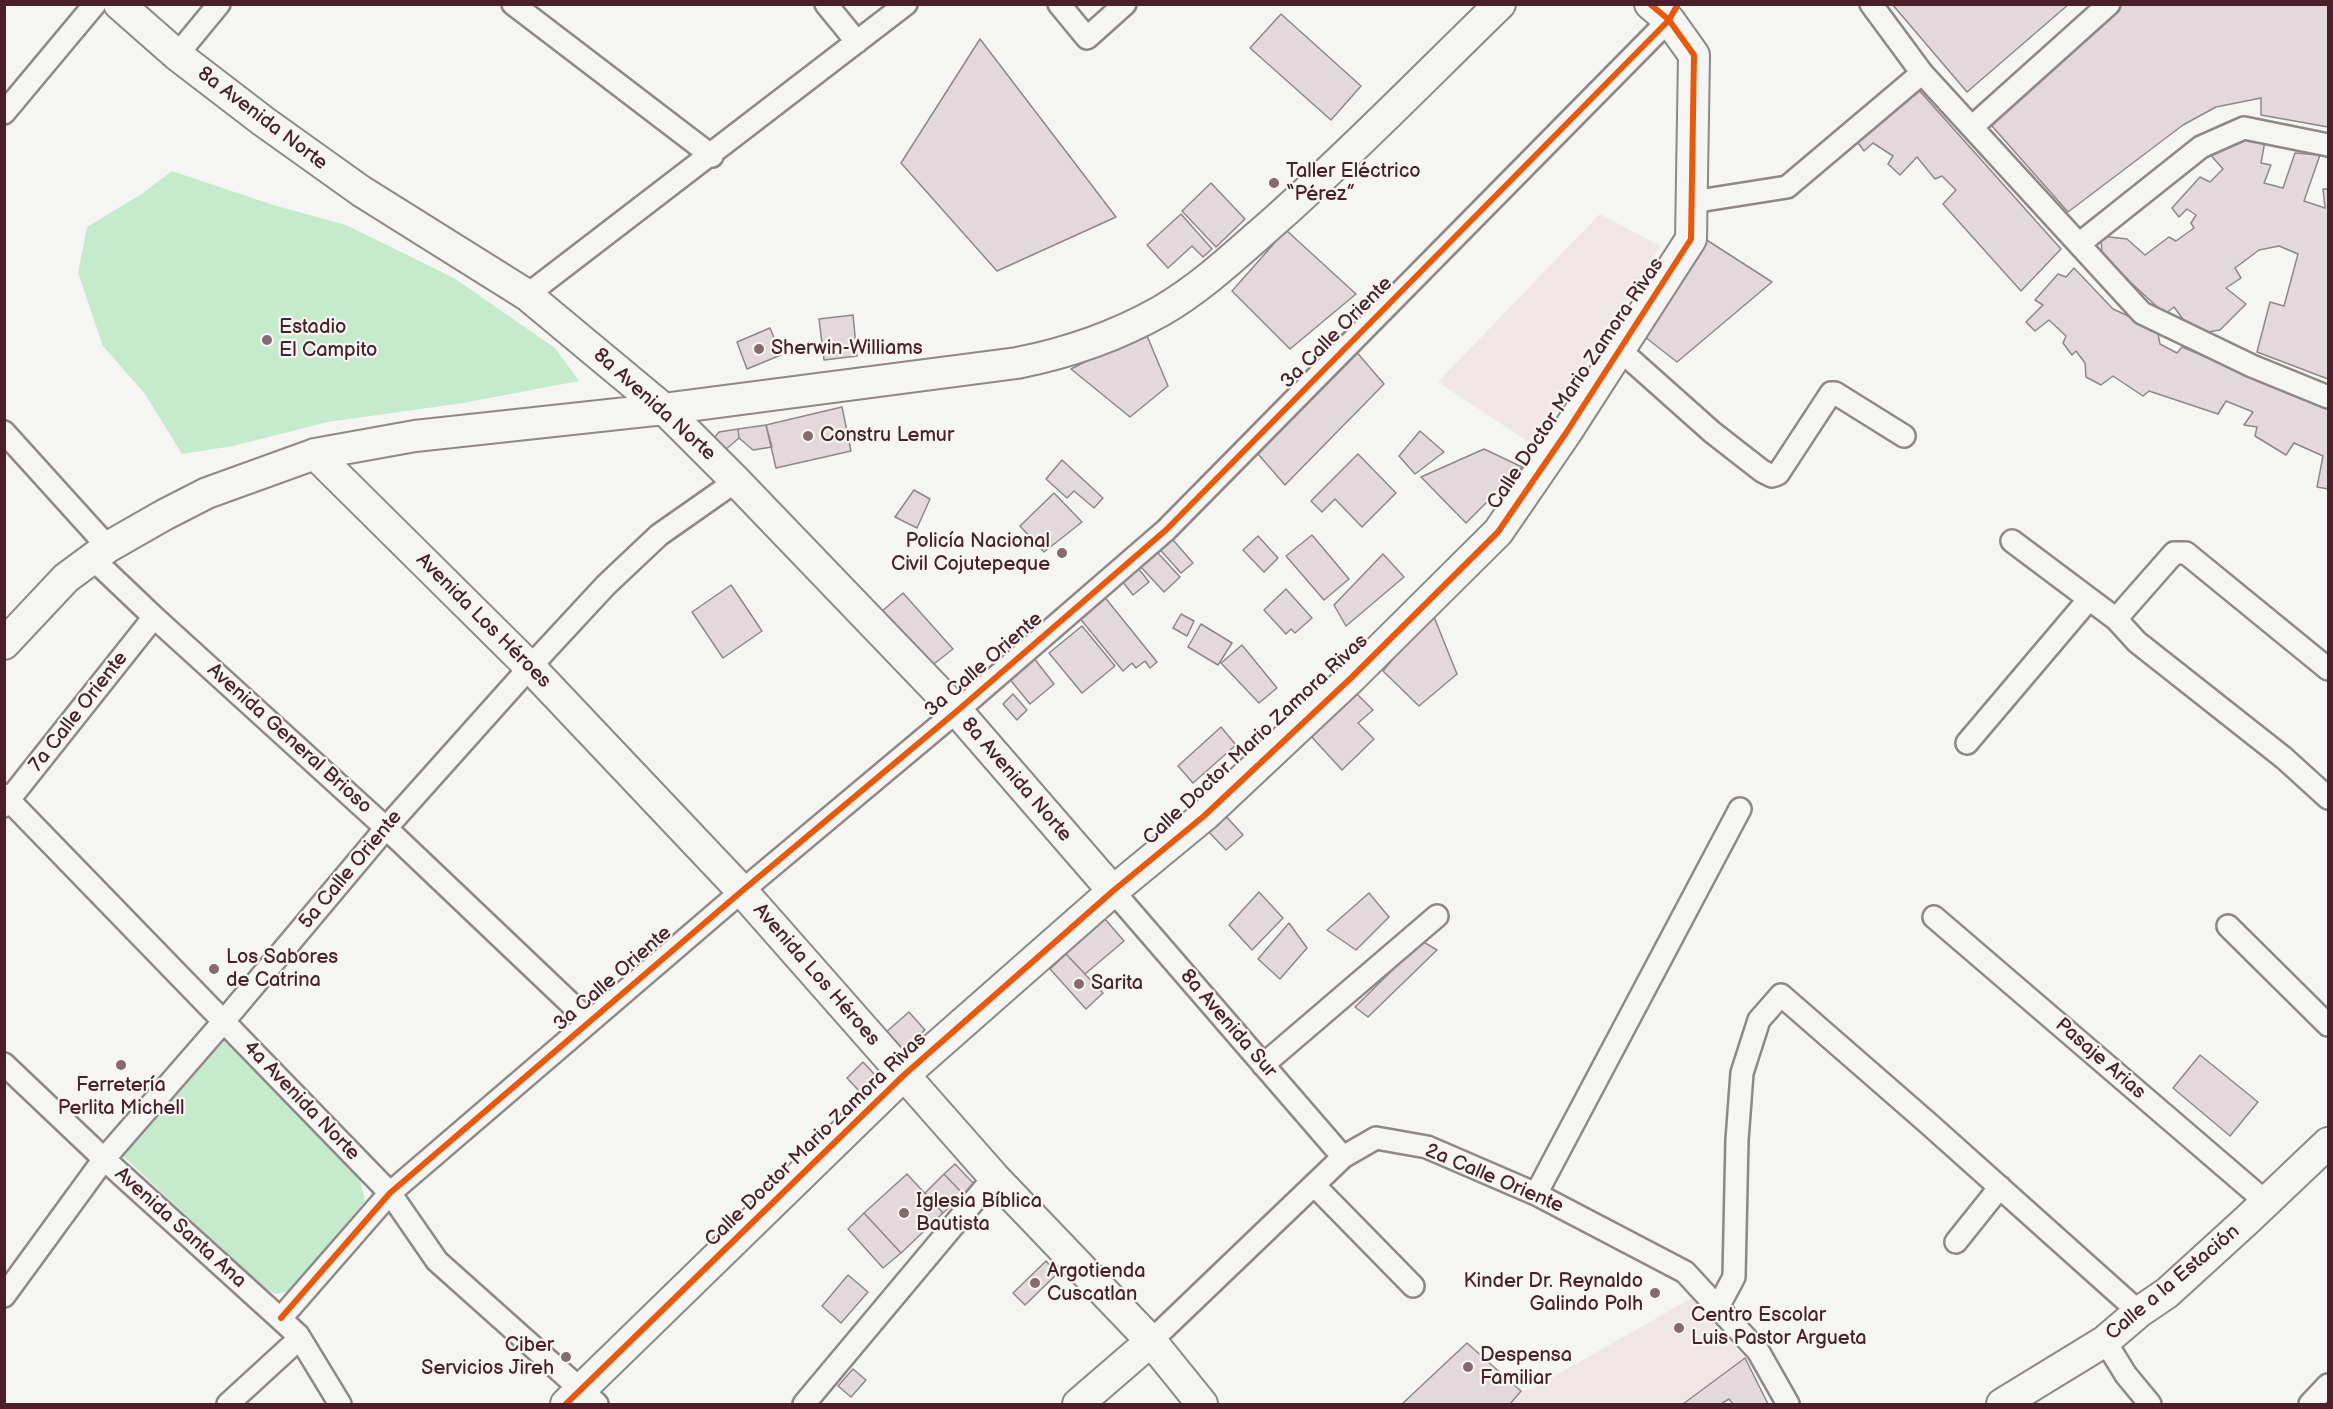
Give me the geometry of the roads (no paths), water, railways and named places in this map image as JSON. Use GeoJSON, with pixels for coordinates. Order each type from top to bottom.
{"type":"FeatureCollection","features":[{"type":"Feature","properties":{"kind":"street"},"geometry":{"type":"LineString","coordinates":[[4,113],[95,4]]}},
{"type":"Feature","properties":{"kind":"street","name":"8a Avenida Norte"},"geometry":{"type":"LineString","coordinates":[[119,4],[177,55],[263,122],[361,191],[527,296],[664,409],[736,480],[957,711],[1113,891]]}},
{"type":"Feature","properties":{"kind":"street"},"geometry":{"type":"LineString","coordinates":[[177,55],[219,4]]}},
{"type":"Feature","properties":{"kind":"street"},"geometry":{"type":"LineString","coordinates":[[513,4],[712,156]]}},
{"type":"Feature","properties":{"kind":"street"},"geometry":{"type":"LineString","coordinates":[[826,4],[857,42]]}},
{"type":"Feature","properties":{"kind":"street"},"geometry":{"type":"LineString","coordinates":[[527,296],[712,156],[906,4]]}},
{"type":"Feature","properties":{"kind":"street"},"geometry":{"type":"LineString","coordinates":[[1059,4],[1086,38],[1125,4]]}},
{"type":"Feature","properties":{"kind":"street"},"geometry":{"type":"LineString","coordinates":[[7,637],[66,578],[100,553],[164,514],[207,493],[315,454],[415,436],[664,409],[1017,363],[1055,355],[1110,337],[1161,311],[1218,272],[1316,183],[1500,4]]}},
{"type":"Feature","properties":{"kind":"street"},"geometry":{"type":"LineString","coordinates":[[1871,4],[1922,73],[2142,313],[2252,366],[2328,397]]}},
{"type":"Feature","properties":{"kind":"street"},"geometry":{"type":"LineString","coordinates":[[1972,127],[2109,4]]}},
{"type":"Feature","properties":{"kind":"street","name":"Calle Doctor Mario Zamora Rivas"},"geometry":{"type":"LineString","coordinates":[[582,1400],[904,1075],[1113,891],[1204,816],[1351,678],[1497,532],[1566,433],[1691,239],[1694,55],[1666,10]]}},
{"type":"Feature","properties":{"kind":"street","name":"3a Calle Oriente"},"geometry":{"type":"LineString","coordinates":[[281,1318],[390,1193],[742,891],[957,711],[1166,530],[1666,10]]}},
{"type":"Feature","properties":{"kind":"street"},"geometry":{"type":"LineString","coordinates":[[1692,202],[1787,187],[1922,73]]}},
{"type":"Feature","properties":{"kind":"street"},"geometry":{"type":"LineString","coordinates":[[2079,244],[2201,147],[2244,128],[2328,145]]}},
{"type":"Feature","properties":{"kind":"street"},"geometry":{"type":"LineString","coordinates":[[1620,350],[1712,432],[1762,471],[1772,476],[1778,474],[1832,393],[1904,436]]}},
{"type":"Feature","properties":{"kind":"street","name":"Avenida General Brioso"},"geometry":{"type":"LineString","coordinates":[[4,432],[154,617],[386,828],[589,1022]]}},
{"type":"Feature","properties":{"kind":"street","name":"Avenida Los Héroes"},"geometry":{"type":"LineString","coordinates":[[315,454],[530,667],[742,891],[994,1177],[1151,1341],[1202,1404]]}},
{"type":"Feature","properties":{"kind":"street","name":"5a Calle Oriente"},"geometry":{"type":"LineString","coordinates":[[4,1296],[104,1159],[224,1021],[386,828],[530,667],[606,585],[659,535],[736,480]]}},
{"type":"Feature","properties":{"kind":"street"},"geometry":{"type":"LineString","coordinates":[[2012,541],[2116,620],[2137,642],[2284,758],[2328,798]]}},
{"type":"Feature","properties":{"kind":"street"},"geometry":{"type":"LineString","coordinates":[[2116,620],[2175,553],[2186,553],[2328,669]]}},
{"type":"Feature","properties":{"kind":"street"},"geometry":{"type":"LineString","coordinates":[[1967,743],[2088,599]]}},
{"type":"Feature","properties":{"kind":"street","name":"7a Calle Oriente"},"geometry":{"type":"LineString","coordinates":[[6,800],[154,617]]}},
{"type":"Feature","properties":{"kind":"street","name":"4a Avenida Norte"},"geometry":{"type":"LineString","coordinates":[[6,800],[390,1193],[437,1262],[582,1400]]}},
{"type":"Feature","properties":{"kind":"street"},"geometry":{"type":"LineString","coordinates":[[1536,1194],[1740,809]]}},
{"type":"Feature","properties":{"kind":"street","name":"8a Avenida Sur"},"geometry":{"type":"LineString","coordinates":[[1113,891],[1343,1157]]}},
{"type":"Feature","properties":{"kind":"street"},"geometry":{"type":"LineString","coordinates":[[1263,1065],[1437,916]]}},
{"type":"Feature","properties":{"kind":"street","name":"Pasaje Arias"},"geometry":{"type":"LineString","coordinates":[[1934,917],[2266,1202]]}},
{"type":"Feature","properties":{"kind":"street"},"geometry":{"type":"LineString","coordinates":[[2228,926],[2328,1025]]}},
{"type":"Feature","properties":{"kind":"street"},"geometry":{"type":"LineString","coordinates":[[1718,1307],[1734,1277],[1737,1140],[1742,1073],[1759,1020],[1781,995],[2139,1312]]}},
{"type":"Feature","properties":{"kind":"street","name":"Avenida Santa Ana"},"geometry":{"type":"LineString","coordinates":[[4,1064],[104,1159],[281,1318],[300,1338],[340,1404]]}},
{"type":"Feature","properties":{"kind":"street","name":"2a Calle Oriente"},"geometry":{"type":"LineString","coordinates":[[1078,1404],[1151,1341],[1343,1157],[1376,1138],[1427,1147],[1536,1194],[1685,1272],[1758,1351],[1788,1404]]}},
{"type":"Feature","properties":{"kind":"street","name":"Calle a la Estación"},"geometry":{"type":"LineString","coordinates":[[2002,1404],[2105,1341],[2139,1312],[2167,1293],[2328,1143]]}},
{"type":"Feature","properties":{"kind":"street"},"geometry":{"type":"LineString","coordinates":[[804,1404],[994,1177]]}},
{"type":"Feature","properties":{"kind":"street"},"geometry":{"type":"LineString","coordinates":[[1314,1185],[1413,1286]]}},
{"type":"Feature","properties":{"kind":"street"},"geometry":{"type":"LineString","coordinates":[[1956,1242],[2000,1187]]}},
{"type":"Feature","properties":{"kind":"street"},"geometry":{"type":"LineString","coordinates":[[228,1404],[300,1338]]}},
{"type":"Feature","properties":{"kind":"street"},"geometry":{"type":"LineString","coordinates":[[2105,1341],[2126,1375],[2150,1404]]}},
{"type":"Feature","properties":{"kind":"street"},"geometry":{"type":"LineString","coordinates":[[2310,1404],[2328,1385]]}},
{"type":"Feature","properties":{"kind":"place","name":"Taller Eléctrico “Pérez”"},"geometry":{"type":"Point","coordinates":[1274,183]}},
{"type":"Feature","properties":{"kind":"place","name":"Estadio El Campito"},"geometry":{"type":"Point","coordinates":[267,340]}},
{"type":"Feature","properties":{"kind":"place","name":"Sherwin-Williams"},"geometry":{"type":"Point","coordinates":[759,349]}},
{"type":"Feature","properties":{"kind":"place","name":"Constru Lemur"},"geometry":{"type":"Point","coordinates":[808,436]}},
{"type":"Feature","properties":{"kind":"place","name":"Policía Nacional Civil Cojutepeque"},"geometry":{"type":"Point","coordinates":[1062,553]}},
{"type":"Feature","properties":{"kind":"place","name":"Los Sabores de Catrina"},"geometry":{"type":"Point","coordinates":[214,969]}},
{"type":"Feature","properties":{"kind":"place","name":"Sarita"},"geometry":{"type":"Point","coordinates":[1079,984]}},
{"type":"Feature","properties":{"kind":"place","name":"Ferretería Perlita Michell"},"geometry":{"type":"Point","coordinates":[121,1065]}},
{"type":"Feature","properties":{"kind":"place","name":"Iglesia Bíblica Bautista"},"geometry":{"type":"Point","coordinates":[904,1213]}},
{"type":"Feature","properties":{"kind":"place","name":"Argotienda Cuscatlan"},"geometry":{"type":"Point","coordinates":[1035,1283]}},
{"type":"Feature","properties":{"kind":"place","name":"Kinder Dr. Reynaldo Galindo Polh"},"geometry":{"type":"Point","coordinates":[1655,1293]}},
{"type":"Feature","properties":{"kind":"place","name":"Centro Escolar Luis Pastor Argueta"},"geometry":{"type":"Point","coordinates":[1679,1328]}},
{"type":"Feature","properties":{"kind":"place","name":"Ciber Servicios Jireh"},"geometry":{"type":"Point","coordinates":[566,1357]}},
{"type":"Feature","properties":{"kind":"place","name":"Despensa Familiar"},"geometry":{"type":"Point","coordinates":[1468,1367]}}]}
